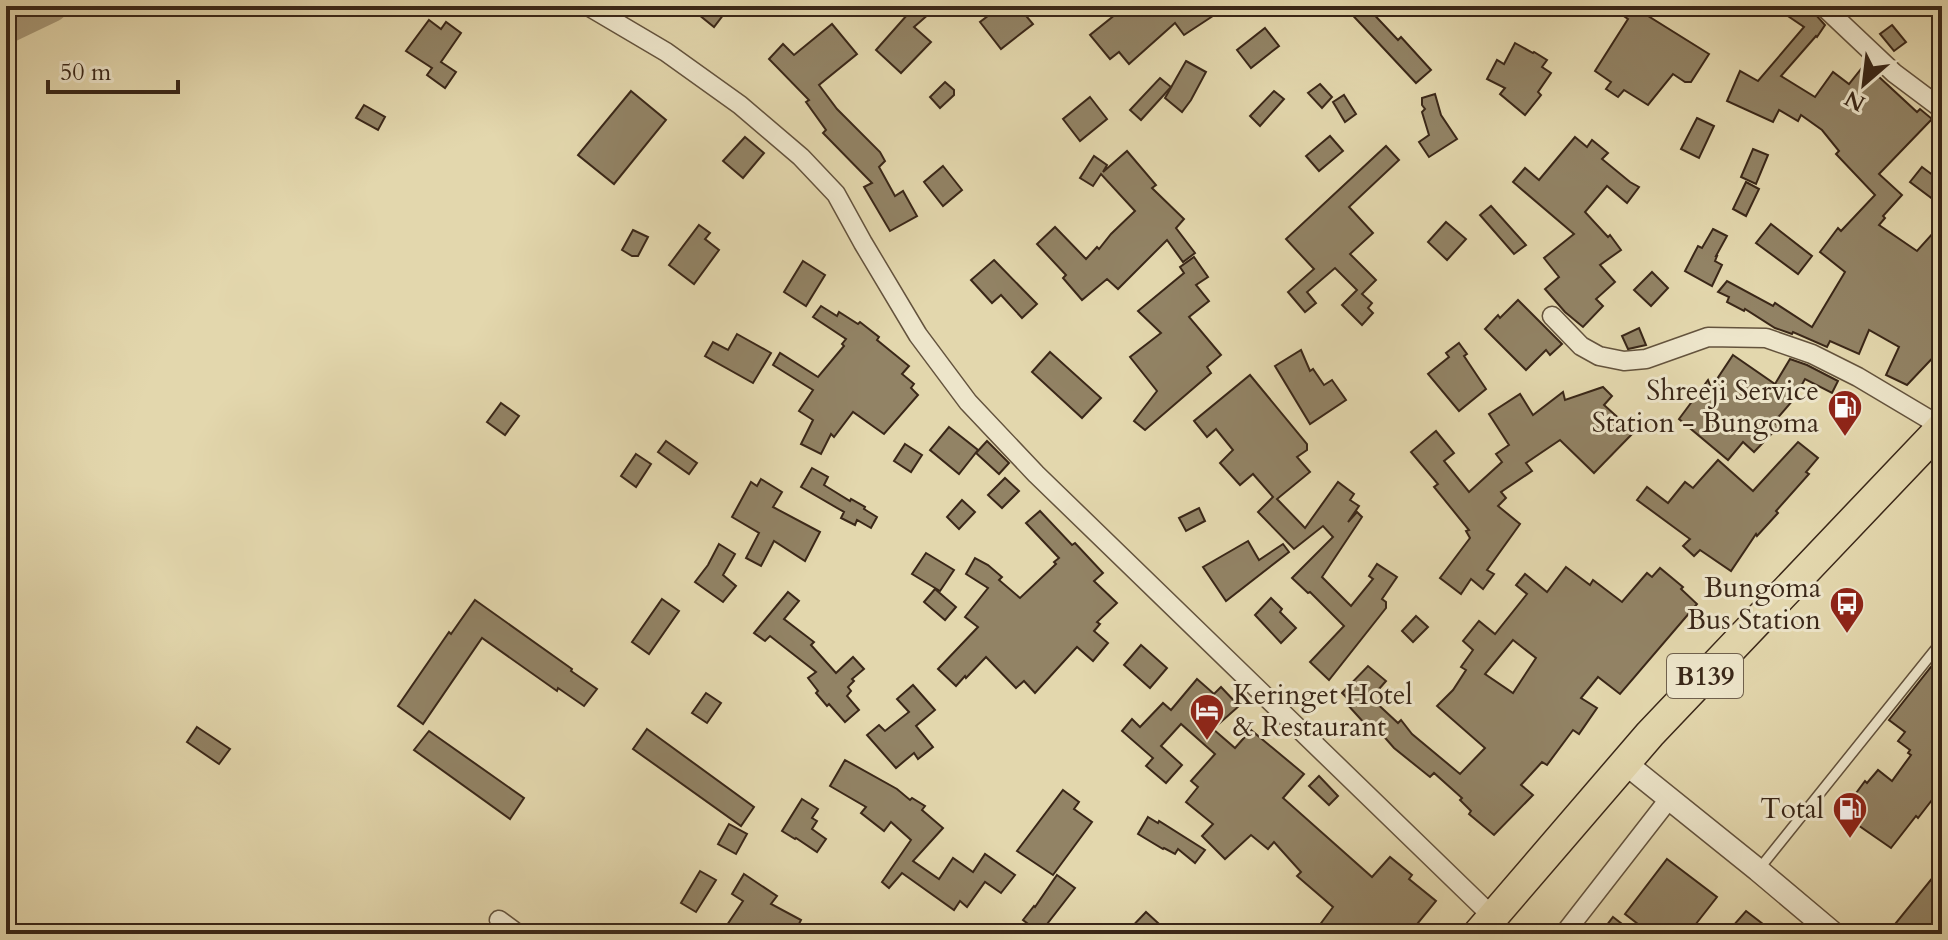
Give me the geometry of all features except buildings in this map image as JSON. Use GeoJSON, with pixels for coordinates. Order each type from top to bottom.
{"type":"FeatureCollection","features":[{"type":"Feature","properties":{"kind":"main road","name":"B139"},"geometry":{"type":"LineString","coordinates":[[1485,925],[1650,734],[1942,427]]}},
{"type":"Feature","properties":{"kind":"street"},"geometry":{"type":"LineString","coordinates":[[588,6],[666,52],[740,105],[801,157],[836,194],[918,335],[968,402],[1485,925]]}},
{"type":"Feature","properties":{"kind":"street"},"geometry":{"type":"LineString","coordinates":[[1823,6],[1894,73],[1942,109]]}},
{"type":"Feature","properties":{"kind":"street"},"geometry":{"type":"LineString","coordinates":[[1552,316],[1581,346],[1599,356],[1624,361],[1646,359],[1708,337],[1766,338],[1812,354],[1858,377],[1942,427]]}},
{"type":"Feature","properties":{"kind":"street"},"geometry":{"type":"LineString","coordinates":[[1625,763],[1834,934]]}},
{"type":"Feature","properties":{"kind":"street"},"geometry":{"type":"LineString","coordinates":[[1564,934],[1669,799]]}},
{"type":"Feature","properties":{"kind":"street"},"geometry":{"type":"LineString","coordinates":[[499,920],[518,934]]}},
{"type":"Feature","properties":{"kind":"lane"},"geometry":{"type":"LineString","coordinates":[[1758,870],[1942,641]]}},
{"type":"Feature","properties":{"kind":"waterway"},"geometry":{"type":"LineString","coordinates":[[6,28],[52,6]]}},
{"type":"Feature","properties":{"kind":"place","name":"Shreeji Service Station - Bungoma"},"geometry":{"type":"Point","coordinates":[1845,438]}},
{"type":"Feature","properties":{"kind":"place","name":"Bungoma Bus Station"},"geometry":{"type":"Point","coordinates":[1847,635]}},
{"type":"Feature","properties":{"kind":"place","name":"Keringet Hotel & Restaurant"},"geometry":{"type":"Point","coordinates":[1207,742]}},
{"type":"Feature","properties":{"kind":"place","name":"Total"},"geometry":{"type":"Point","coordinates":[1850,840]}}]}
